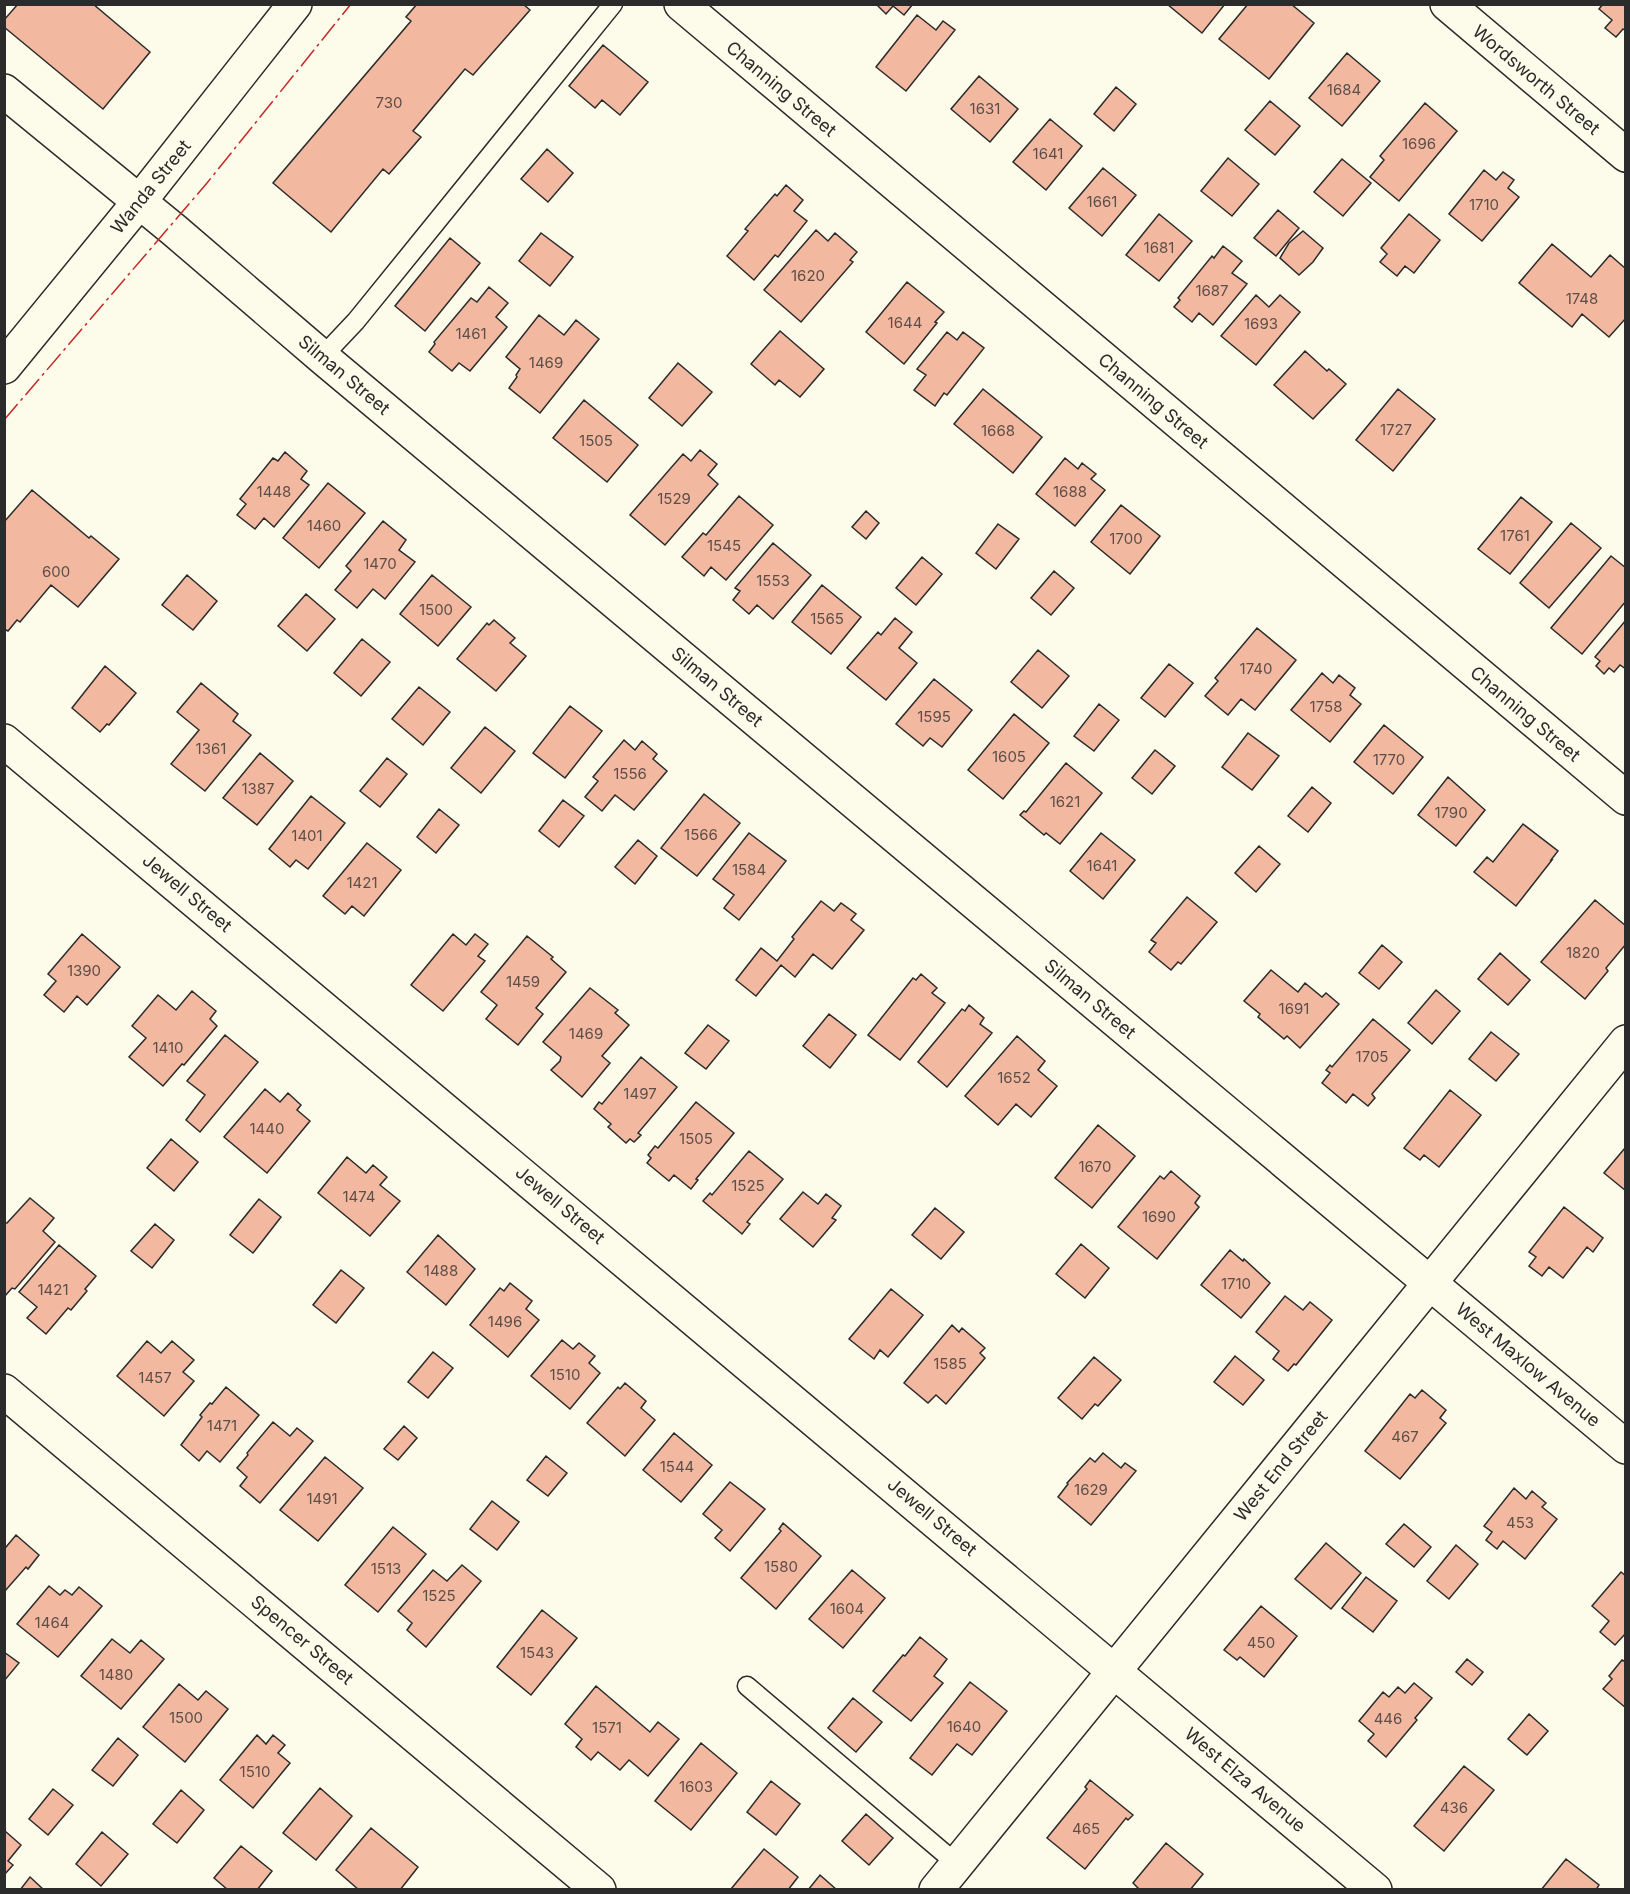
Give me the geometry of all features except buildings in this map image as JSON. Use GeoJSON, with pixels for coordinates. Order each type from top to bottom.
{"type":"FeatureCollection","features":[{"type":"Feature","properties":{"kind":"street","name":"Wanda Street"},"geometry":{"type":"LineString","coordinates":[[4,367],[139,202],[295,4]]}},
{"type":"Feature","properties":{"kind":"street","name":"Channing Street"},"geometry":{"type":"LineString","coordinates":[[681,4],[1626,798]]}},
{"type":"Feature","properties":{"kind":"street","name":"Wordsworth Street"},"geometry":{"type":"LineString","coordinates":[[1447,4],[1626,155]]}},
{"type":"Feature","properties":{"kind":"street","name":"Silman Street"},"geometry":{"type":"LineString","coordinates":[[4,92],[139,202],[1430,1282]]}},
{"type":"Feature","properties":{"kind":"street","name":"Jewell Street"},"geometry":{"type":"LineString","coordinates":[[4,741],[1114,1671]]}},
{"type":"Feature","properties":{"kind":"street","name":"West End Street"},"geometry":{"type":"LineString","coordinates":[[936,1890],[1626,1042]]}},
{"type":"Feature","properties":{"kind":"street","name":"West Maxlow Avenue"},"geometry":{"type":"LineString","coordinates":[[1430,1282],[1626,1447]]}},
{"type":"Feature","properties":{"kind":"street","name":"Spencer Street"},"geometry":{"type":"LineString","coordinates":[[4,1391],[599,1890]]}},
{"type":"Feature","properties":{"kind":"street","name":"West Elza Avenue"},"geometry":{"type":"LineString","coordinates":[[1114,1671],[1375,1890]]}},
{"type":"Feature","properties":{"kind":"lane"},"geometry":{"type":"LineString","coordinates":[[322,357],[356,321],[613,4]]}},
{"type":"Feature","properties":{"kind":"lane"},"geometry":{"type":"LineString","coordinates":[[747,1686],[957,1864]]}},
{"type":"Feature","properties":{"kind":"power"},"geometry":{"type":"LineString","coordinates":[[4,420],[207,183],[351,4]]}}]}
